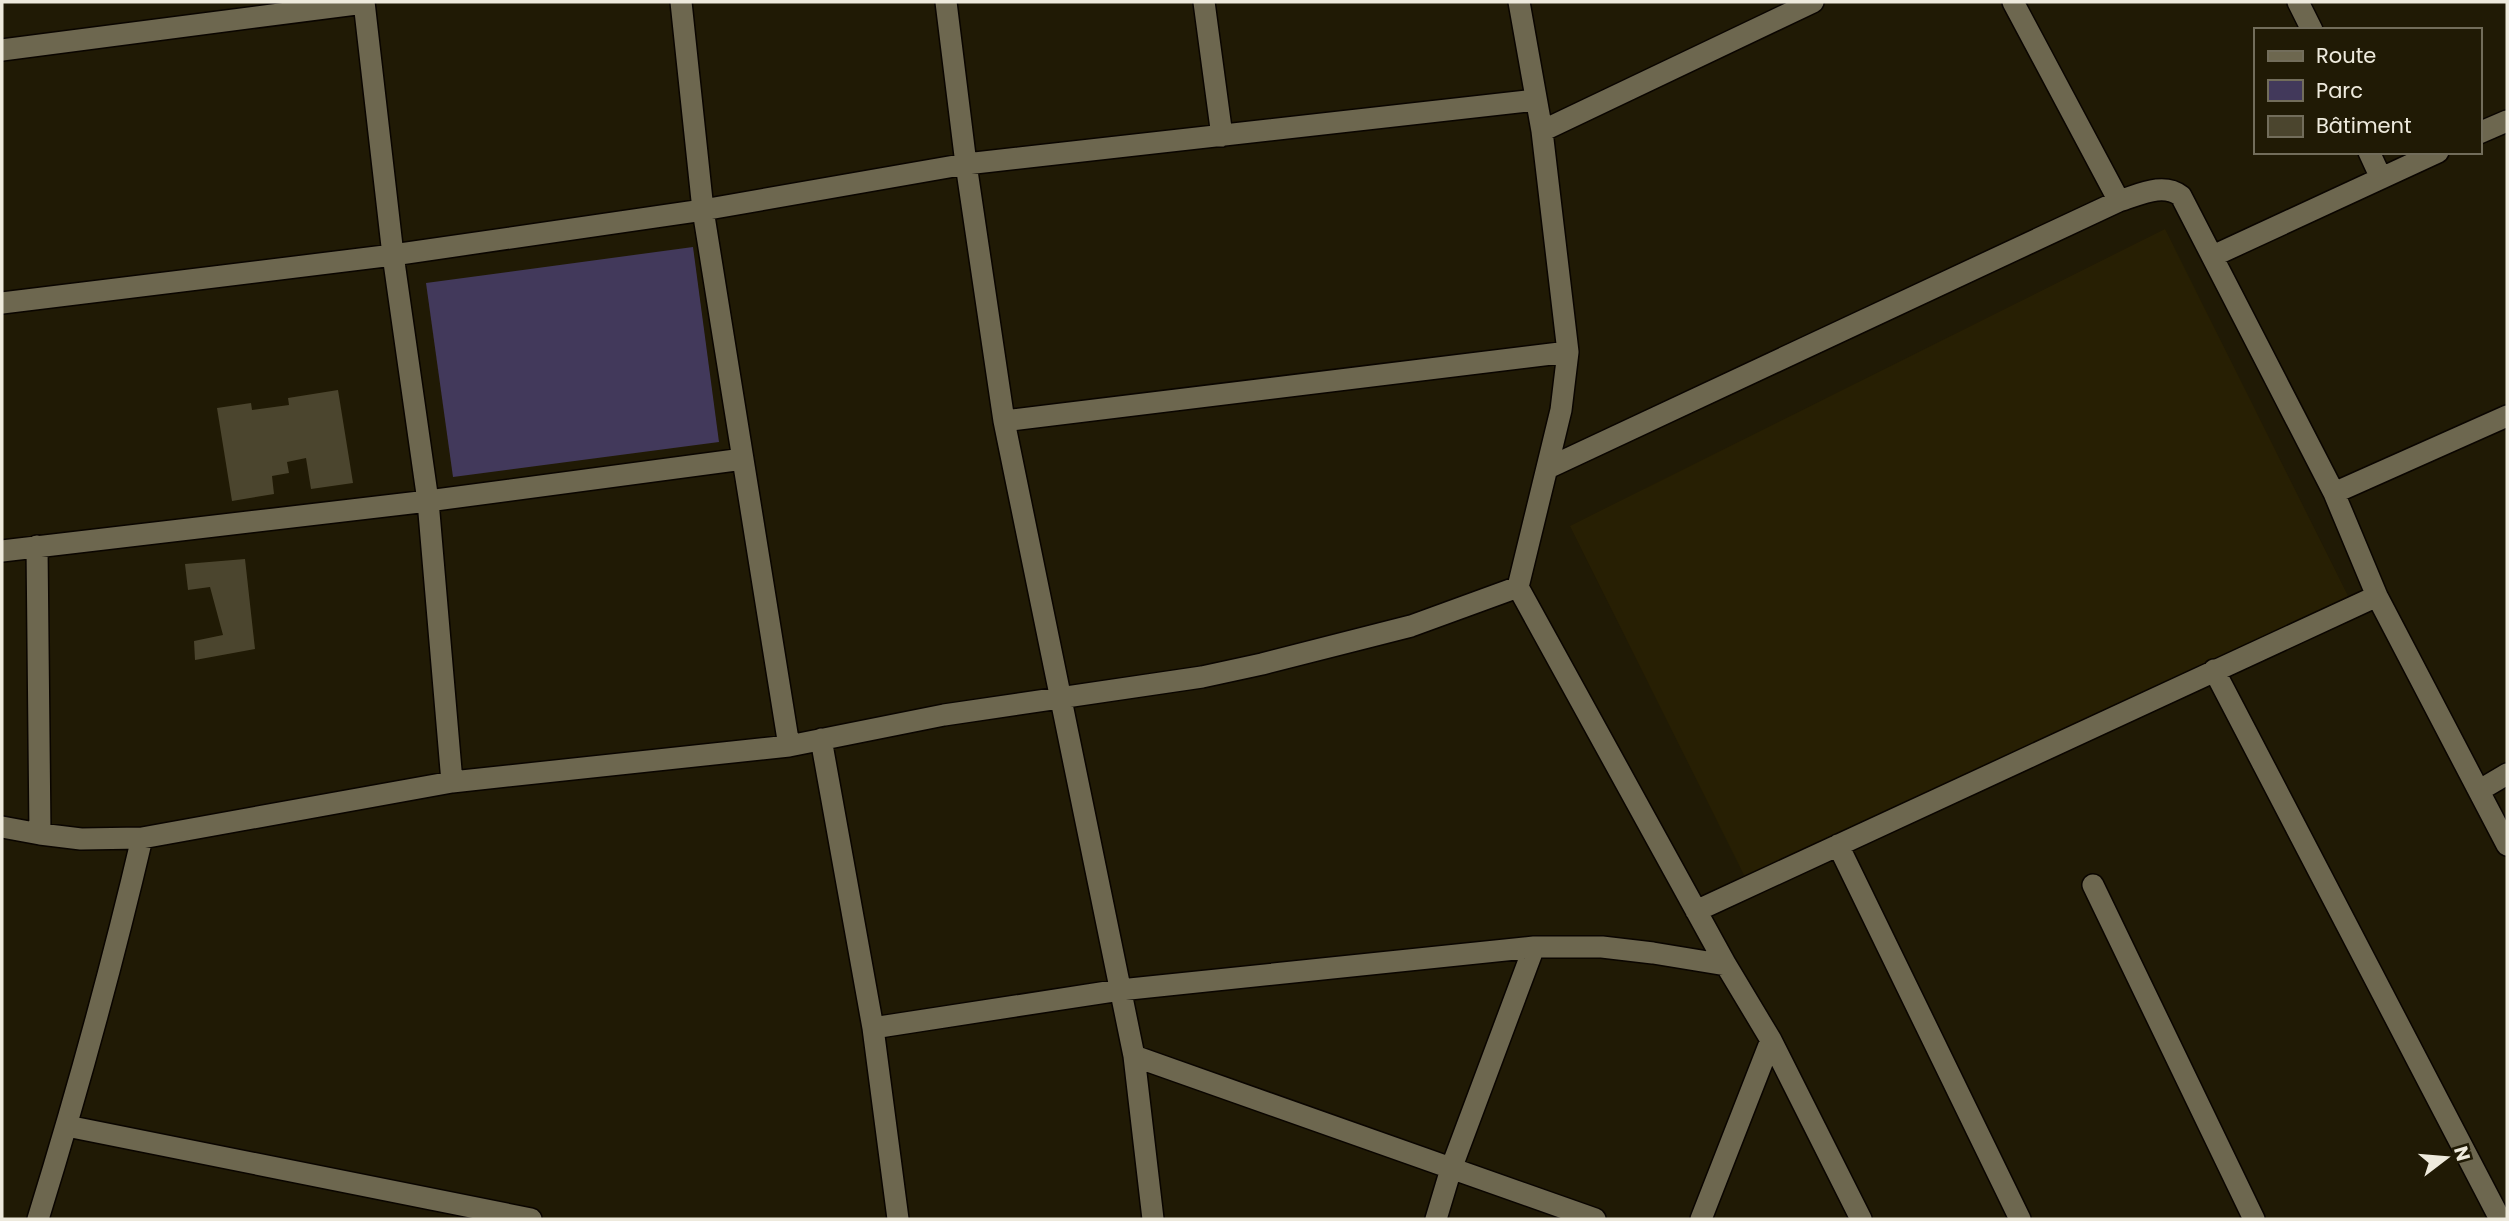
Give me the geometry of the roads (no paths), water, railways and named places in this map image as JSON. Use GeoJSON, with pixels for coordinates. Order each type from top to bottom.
{"type":"FeatureCollection","features":[{"type":"Feature","properties":{"kind":"street"},"geometry":{"type":"LineString","coordinates":[[2,50],[364,2],[393,255],[428,501],[452,782]]}},
{"type":"Feature","properties":{"kind":"street"},"geometry":{"type":"LineString","coordinates":[[681,2],[703,210],[789,746]]}},
{"type":"Feature","properties":{"kind":"street"},"geometry":{"type":"LineString","coordinates":[[946,2],[966,164],[1004,421],[1134,1056],[1153,1219]]}},
{"type":"Feature","properties":{"kind":"street"},"geometry":{"type":"LineString","coordinates":[[1204,2],[1222,136]]}},
{"type":"Feature","properties":{"kind":"street"},"geometry":{"type":"LineString","coordinates":[[1520,2],[1542,131],[1568,352],[1561,410],[1518,587],[1726,965],[1771,1040],[1861,1219]]}},
{"type":"Feature","properties":{"kind":"street"},"geometry":{"type":"LineString","coordinates":[[1542,131],[1813,2]]}},
{"type":"Feature","properties":{"kind":"street"},"geometry":{"type":"LineString","coordinates":[[2013,2],[2119,201]]}},
{"type":"Feature","properties":{"kind":"street"},"geometry":{"type":"LineString","coordinates":[[2298,2],[2311,28]]}},
{"type":"Feature","properties":{"kind":"street"},"geometry":{"type":"LineString","coordinates":[[2,303],[393,255],[703,210],[966,164],[1536,100]]}},
{"type":"Feature","properties":{"kind":"street"},"geometry":{"type":"LineString","coordinates":[[2481,132],[2507,121]]}},
{"type":"Feature","properties":{"kind":"street"},"geometry":{"type":"LineString","coordinates":[[2370,154],[2381,178]]}},
{"type":"Feature","properties":{"kind":"street"},"geometry":{"type":"LineString","coordinates":[[2213,256],[2434,154]]}},
{"type":"Feature","properties":{"kind":"street"},"geometry":{"type":"LineString","coordinates":[[1548,468],[2119,201],[2165,188],[2173,190],[2181,196],[2213,256],[2334,493],[2377,596],[2507,845]]}},
{"type":"Feature","properties":{"kind":"street"},"geometry":{"type":"LineString","coordinates":[[1004,421],[1568,352]]}},
{"type":"Feature","properties":{"kind":"street"},"geometry":{"type":"LineString","coordinates":[[2334,493],[2507,416]]}},
{"type":"Feature","properties":{"kind":"street"},"geometry":{"type":"LineString","coordinates":[[2,551],[428,501],[743,459]]}},
{"type":"Feature","properties":{"kind":"street"},"geometry":{"type":"LineString","coordinates":[[37,546],[40,834]]}},
{"type":"Feature","properties":{"kind":"street"},"geometry":{"type":"LineString","coordinates":[[2,827],[81,839],[142,838],[452,782],[789,746],[944,715],[1202,677],[1262,664],[1411,626],[1518,587]]}},
{"type":"Feature","properties":{"kind":"street"},"geometry":{"type":"LineString","coordinates":[[1696,911],[2377,596]]}},
{"type":"Feature","properties":{"kind":"street"},"geometry":{"type":"LineString","coordinates":[[2214,670],[2500,1219]]}},
{"type":"Feature","properties":{"kind":"street"},"geometry":{"type":"LineString","coordinates":[[821,739],[873,1028],[898,1219]]}},
{"type":"Feature","properties":{"kind":"street"},"geometry":{"type":"LineString","coordinates":[[2480,790],[2507,774]]}},
{"type":"Feature","properties":{"kind":"street"},"geometry":{"type":"LineString","coordinates":[[38,1219],[67,1126],[119,937],[142,838]]}},
{"type":"Feature","properties":{"kind":"street"},"geometry":{"type":"LineString","coordinates":[[1838,845],[2020,1219]]}},
{"type":"Feature","properties":{"kind":"street"},"geometry":{"type":"LineString","coordinates":[[2093,885],[2254,1219]]}},
{"type":"Feature","properties":{"kind":"street"},"geometry":{"type":"LineString","coordinates":[[873,1028],[1120,990],[1534,947],[1602,947],[1726,965]]}},
{"type":"Feature","properties":{"kind":"street"},"geometry":{"type":"LineString","coordinates":[[1436,1219],[1451,1169],[1534,947]]}},
{"type":"Feature","properties":{"kind":"street"},"geometry":{"type":"LineString","coordinates":[[1701,1219],[1771,1040]]}},
{"type":"Feature","properties":{"kind":"street"},"geometry":{"type":"LineString","coordinates":[[1134,1056],[1595,1219]]}},
{"type":"Feature","properties":{"kind":"street"},"geometry":{"type":"LineString","coordinates":[[67,1126],[531,1219]]}}]}
